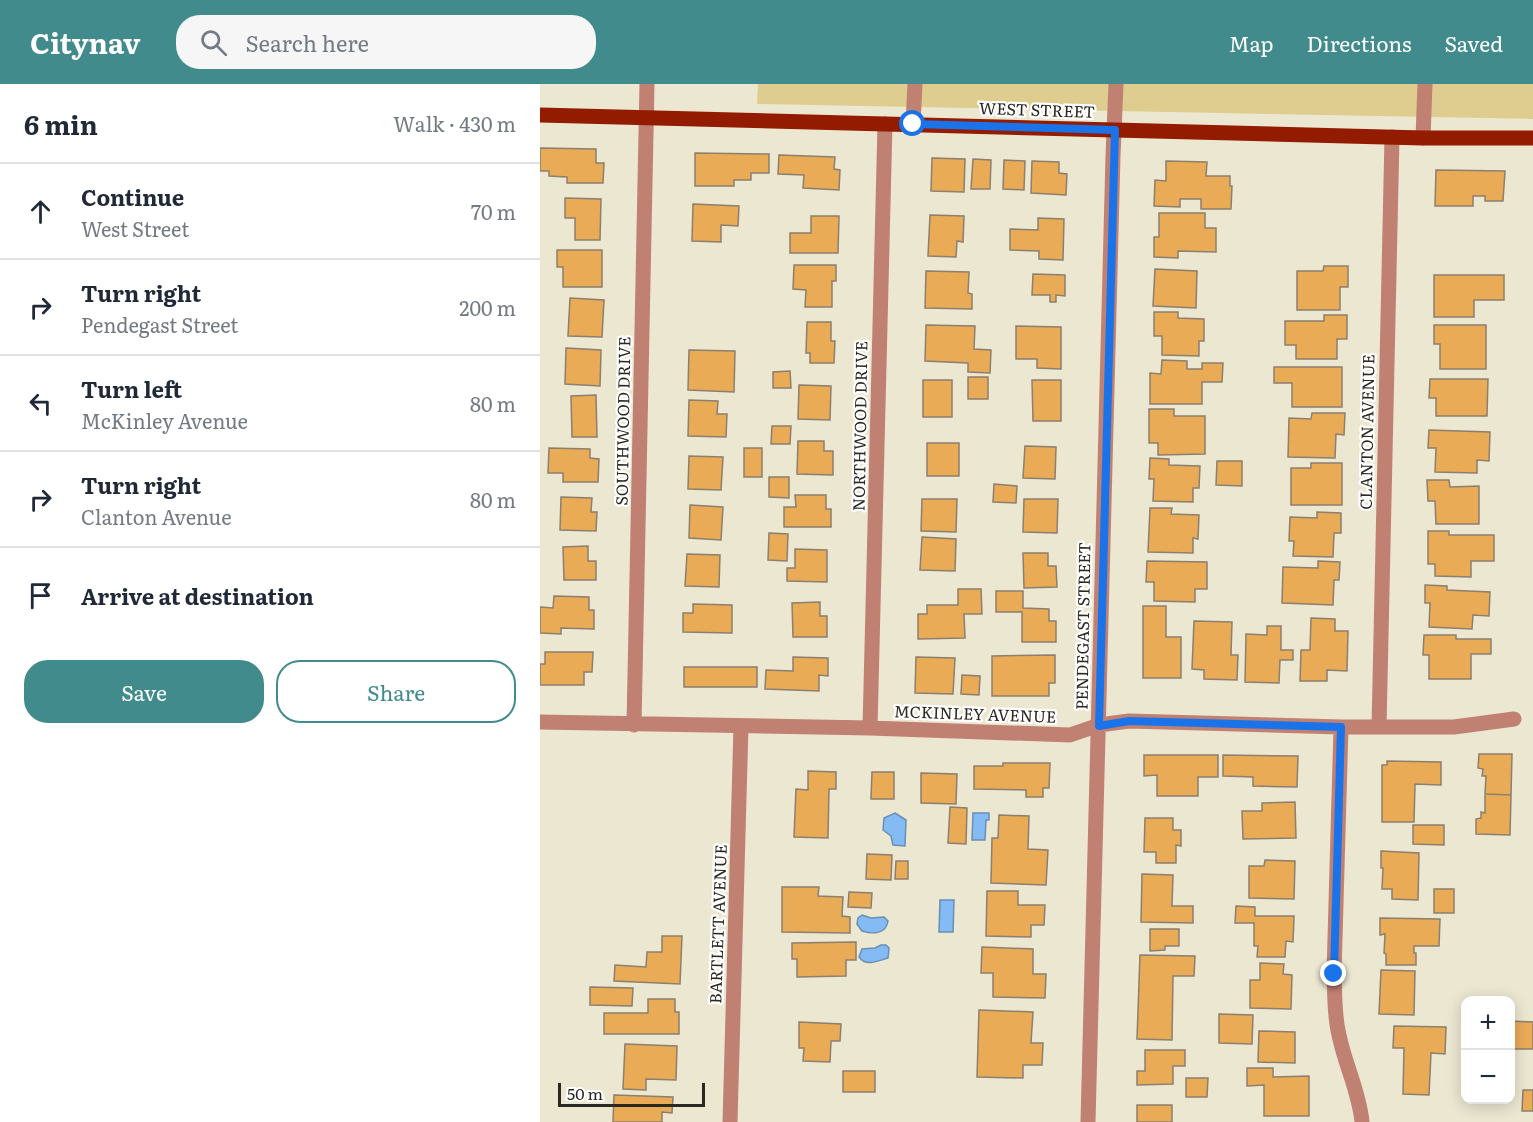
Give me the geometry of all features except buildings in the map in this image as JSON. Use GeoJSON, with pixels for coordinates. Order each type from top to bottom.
{"type":"FeatureCollection","features":[{"type":"Feature","properties":{"kind":"main road","name":"WEST STREET"},"geometry":{"type":"LineString","coordinates":[[540,115],[1423,138],[1533,138]]}},
{"type":"Feature","properties":{"kind":"street","name":"SOUTHWOOD DRIVE"},"geometry":{"type":"LineString","coordinates":[[634,724],[648,84]]}},
{"type":"Feature","properties":{"kind":"street"},"geometry":{"type":"LineString","coordinates":[[913,124],[915,84]]}},
{"type":"Feature","properties":{"kind":"street","name":"PENDEGAST STREET"},"geometry":{"type":"LineString","coordinates":[[1088,1122],[1116,84]]}},
{"type":"Feature","properties":{"kind":"street"},"geometry":{"type":"LineString","coordinates":[[1423,138],[1425,84]]}},
{"type":"Feature","properties":{"kind":"street","name":"NORTHWOOD DRIVE"},"geometry":{"type":"LineString","coordinates":[[870,728],[885,124]]}},
{"type":"Feature","properties":{"kind":"street","name":"CLANTON AVENUE"},"geometry":{"type":"LineString","coordinates":[[1379,727],[1392,137]]}},
{"type":"Feature","properties":{"kind":"street","name":"MCKINLEY AVENUE"},"geometry":{"type":"LineString","coordinates":[[540,722],[870,728],[1070,735],[1099,726],[1129,721],[1341,727],[1454,727],[1514,719]]}},
{"type":"Feature","properties":{"kind":"street","name":"BARTLETT AVENUE"},"geometry":{"type":"LineString","coordinates":[[730,1122],[741,726]]}},
{"type":"Feature","properties":{"kind":"street"},"geometry":{"type":"LineString","coordinates":[[1341,727],[1335,1012],[1339,1036],[1360,1102],[1362,1122]]}},
{"type":"Feature","properties":{"kind":"shaded area"},"geometry":{"type":"Polygon","coordinates":[[[758,84],[1533,84],[1533,119],[757,104],[758,84]]]}},
{"type":"Feature","properties":{"kind":"water"},"geometry":{"type":"Polygon","coordinates":[[[895,813],[906,820],[905,846],[893,845],[891,836],[883,830],[884,818],[895,813]]]}},
{"type":"Feature","properties":{"kind":"water"},"geometry":{"type":"Polygon","coordinates":[[[973,813],[989,813],[989,820],[986,820],[985,840],[972,840],[973,813]]]}},
{"type":"Feature","properties":{"kind":"water"},"geometry":{"type":"Polygon","coordinates":[[[940,900],[954,900],[953,932],[939,932],[940,900]]]}},
{"type":"Feature","properties":{"kind":"water"},"geometry":{"type":"Polygon","coordinates":[[[862,915],[871,918],[884,917],[888,921],[887,926],[878,932],[862,931],[857,924],[858,918],[862,915]]]}},
{"type":"Feature","properties":{"kind":"water"},"geometry":{"type":"Polygon","coordinates":[[[881,945],[889,948],[888,958],[869,963],[859,957],[862,949],[881,945]]]}},
{"type":"Feature","properties":{"kind":"route"},"geometry":{"type":"LineString","coordinates":[[913,124],[1115,130],[1099,726],[1129,721],[1341,727],[1334,974]]}}]}
